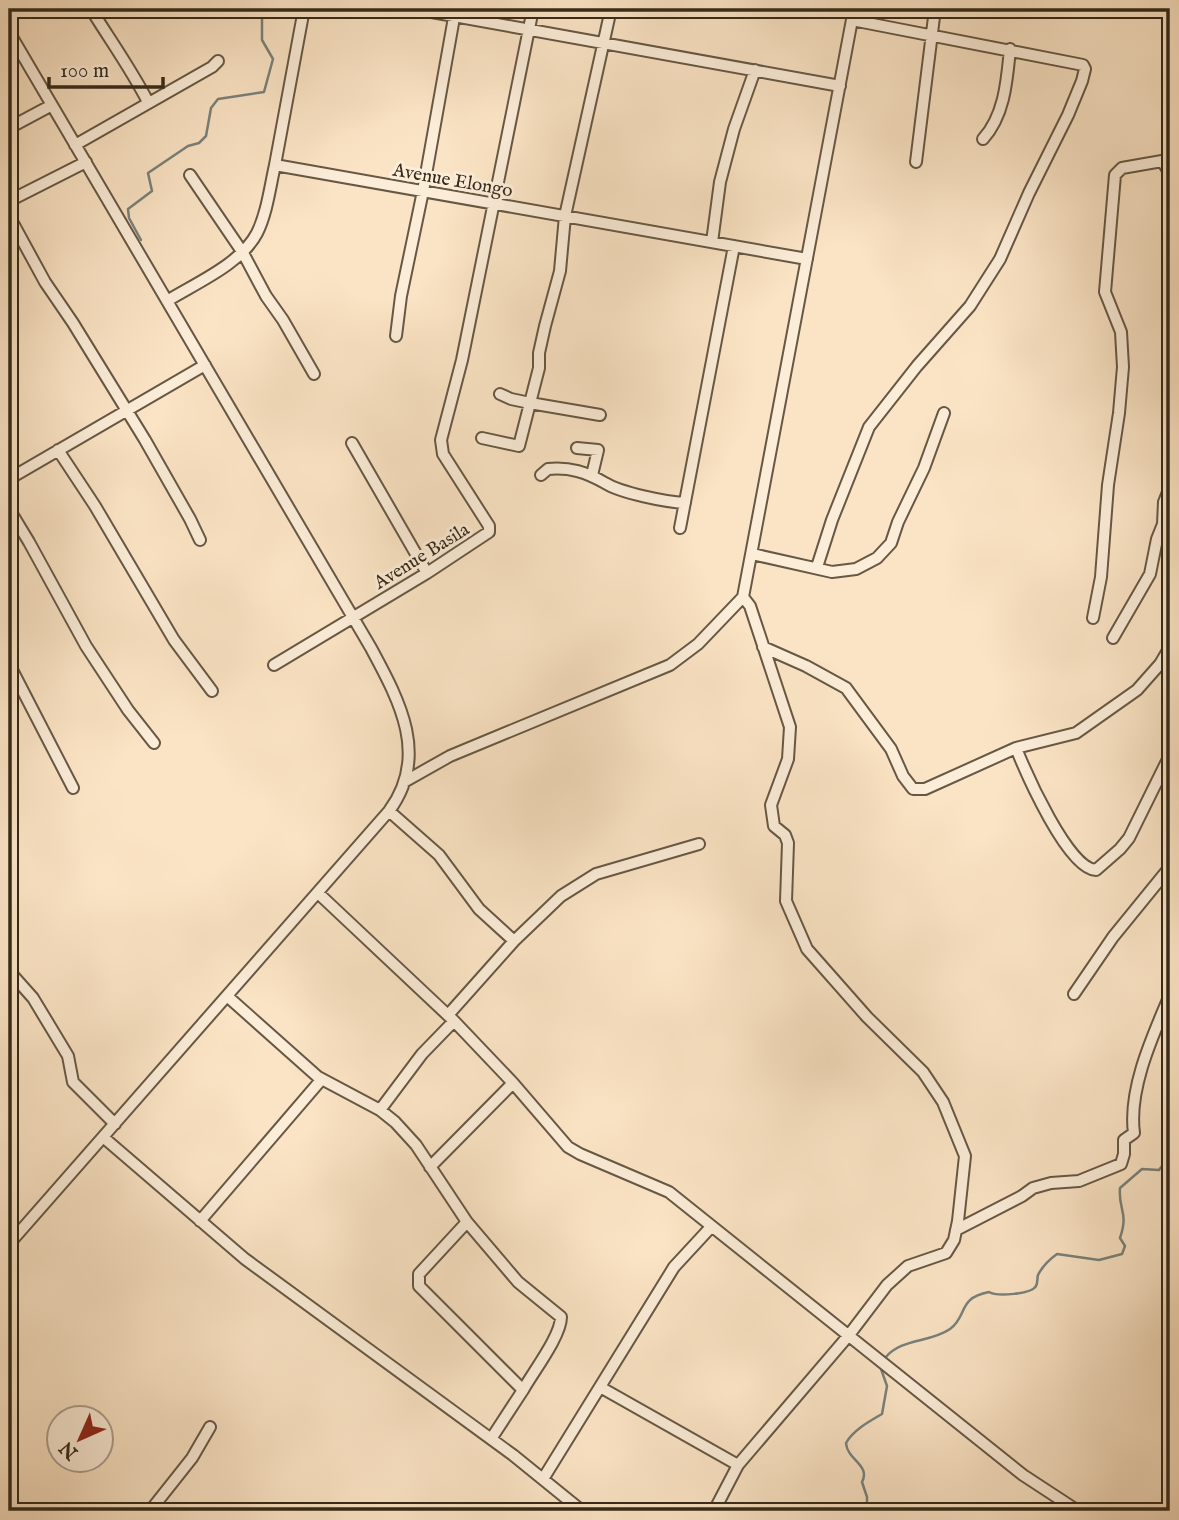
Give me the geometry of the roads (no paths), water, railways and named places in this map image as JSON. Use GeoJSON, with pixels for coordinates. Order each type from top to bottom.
{"type":"FeatureCollection","features":[{"type":"Feature","properties":{"kind":"street"},"geometry":{"type":"LineString","coordinates":[[91,9],[113,45],[122,54],[148,102]]}},
{"type":"Feature","properties":{"kind":"street"},"geometry":{"type":"LineString","coordinates":[[167,301],[243,253],[256,234],[275,165],[304,9]]}},
{"type":"Feature","properties":{"kind":"street"},"geometry":{"type":"LineString","coordinates":[[415,9],[454,12],[529,29],[840,86]]}},
{"type":"Feature","properties":{"kind":"street"},"geometry":{"type":"LineString","coordinates":[[495,204],[533,9]]}},
{"type":"Feature","properties":{"kind":"street"},"geometry":{"type":"LineString","coordinates":[[482,438],[519,446],[540,368],[539,353],[560,271],[565,216],[611,9]]}},
{"type":"Feature","properties":{"kind":"street"},"geometry":{"type":"LineString","coordinates":[[916,162],[935,9]]}},
{"type":"Feature","properties":{"kind":"street"},"geometry":{"type":"LineString","coordinates":[[396,336],[401,296],[423,191],[454,12]]}},
{"type":"Feature","properties":{"kind":"street"},"geometry":{"type":"LineString","coordinates":[[404,782],[450,756],[670,665],[698,645],[744,597],[853,14],[932,35],[1083,65],[1085,69],[1082,81],[1000,259],[970,306],[873,421],[832,520],[817,567]]}},
{"type":"Feature","properties":{"kind":"street"},"geometry":{"type":"LineString","coordinates":[[9,32],[354,617],[403,710],[409,750],[401,792],[389,811],[9,1244]]}},
{"type":"Feature","properties":{"kind":"street"},"geometry":{"type":"LineString","coordinates":[[983,139],[1000,109],[1007,80],[1010,49]]}},
{"type":"Feature","properties":{"kind":"street"},"geometry":{"type":"LineString","coordinates":[[75,145],[212,67],[218,61]]}},
{"type":"Feature","properties":{"kind":"street"},"geometry":{"type":"LineString","coordinates":[[712,242],[720,182],[734,129],[755,70]]}},
{"type":"Feature","properties":{"kind":"street"},"geometry":{"type":"LineString","coordinates":[[9,128],[52,105]]}},
{"type":"Feature","properties":{"kind":"street"},"geometry":{"type":"LineString","coordinates":[[1093,618],[1101,577],[1108,485],[1123,367],[1121,332],[1105,292],[1115,175],[1122,168],[1162,161],[1170,173],[1170,178]]}},
{"type":"Feature","properties":{"kind":"street"},"geometry":{"type":"LineString","coordinates":[[9,201],[86,162]]}},
{"type":"Feature","properties":{"kind":"street","name":"Avenue Elongo"},"geometry":{"type":"LineString","coordinates":[[275,165],[807,259]]}},
{"type":"Feature","properties":{"kind":"street"},"geometry":{"type":"LineString","coordinates":[[190,175],[243,253],[265,296],[284,320],[314,374]]}},
{"type":"Feature","properties":{"kind":"street","name":"Avenue Basila"},"geometry":{"type":"LineString","coordinates":[[274,665],[427,573],[489,532],[489,526],[443,454],[441,440],[462,360],[495,204]]}},
{"type":"Feature","properties":{"kind":"street"},"geometry":{"type":"LineString","coordinates":[[9,216],[45,282],[128,410],[200,540]]}},
{"type":"Feature","properties":{"kind":"street"},"geometry":{"type":"LineString","coordinates":[[680,528],[734,246]]}},
{"type":"Feature","properties":{"kind":"street"},"geometry":{"type":"LineString","coordinates":[[9,479],[205,365]]}},
{"type":"Feature","properties":{"kind":"street"},"geometry":{"type":"LineString","coordinates":[[500,394],[530,403],[600,415]]}},
{"type":"Feature","properties":{"kind":"street"},"geometry":{"type":"LineString","coordinates":[[752,554],[832,572],[856,569],[877,558],[891,543],[924,468],[944,413]]}},
{"type":"Feature","properties":{"kind":"street"},"geometry":{"type":"LineString","coordinates":[[352,443],[427,573]]}},
{"type":"Feature","properties":{"kind":"street"},"geometry":{"type":"LineString","coordinates":[[578,448],[598,450],[592,475]]}},
{"type":"Feature","properties":{"kind":"street"},"geometry":{"type":"LineString","coordinates":[[58,450],[95,506],[174,640],[212,691]]}},
{"type":"Feature","properties":{"kind":"street"},"geometry":{"type":"LineString","coordinates":[[541,475],[547,470],[570,468],[592,475],[606,484],[652,498],[670,503],[685,503]]}},
{"type":"Feature","properties":{"kind":"street"},"geometry":{"type":"LineString","coordinates":[[1113,638],[1150,574],[1163,524],[1164,502],[1170,486]]}},
{"type":"Feature","properties":{"kind":"street"},"geometry":{"type":"LineString","coordinates":[[9,509],[86,646],[114,684],[128,710],[155,743]]}},
{"type":"Feature","properties":{"kind":"street"},"geometry":{"type":"LineString","coordinates":[[714,1511],[738,1465],[849,1335],[887,1285],[908,1266],[946,1253],[954,1240],[956,1230],[965,1156],[943,1102],[921,1069],[867,1017],[810,953],[787,904],[788,843],[785,835],[774,826],[771,804],[788,760],[790,731],[750,606],[744,597]]}},
{"type":"Feature","properties":{"kind":"street"},"geometry":{"type":"LineString","coordinates":[[763,647],[846,688],[891,749],[903,776],[913,789],[925,789],[1016,748],[1076,733],[1136,690],[1160,664],[1170,648]]}},
{"type":"Feature","properties":{"kind":"street"},"geometry":{"type":"LineString","coordinates":[[9,664],[73,788]]}},
{"type":"Feature","properties":{"kind":"street"},"geometry":{"type":"LineString","coordinates":[[1016,748],[1025,772],[1060,836],[1078,859],[1091,870],[1096,870],[1129,838],[1170,755]]}},
{"type":"Feature","properties":{"kind":"street"},"geometry":{"type":"LineString","coordinates":[[389,811],[439,855],[479,909],[514,941]]}},
{"type":"Feature","properties":{"kind":"street"},"geometry":{"type":"LineString","coordinates":[[380,1110],[514,941],[547,907],[596,874],[699,844]]}},
{"type":"Feature","properties":{"kind":"street"},"geometry":{"type":"LineString","coordinates":[[1074,994],[1113,937],[1170,867]]}},
{"type":"Feature","properties":{"kind":"street"},"geometry":{"type":"LineString","coordinates":[[318,893],[451,1018],[513,1083],[568,1147],[663,1187],[1039,1488],[1078,1511]]}},
{"type":"Feature","properties":{"kind":"street"},"geometry":{"type":"LineString","coordinates":[[9,971],[33,998],[68,1056],[73,1082],[115,1124]]}},
{"type":"Feature","properties":{"kind":"street"},"geometry":{"type":"LineString","coordinates":[[956,1230],[1033,1188],[1051,1182],[1079,1181],[1121,1164],[1124,1140],[1134,1133],[1133,1106],[1149,1044],[1170,995]]}},
{"type":"Feature","properties":{"kind":"street"},"geometry":{"type":"LineString","coordinates":[[227,996],[318,1077],[380,1110],[396,1122],[416,1145],[467,1222],[518,1283],[561,1317],[556,1334],[491,1439]]}},
{"type":"Feature","properties":{"kind":"street"},"geometry":{"type":"LineString","coordinates":[[200,1220],[321,1080]]}},
{"type":"Feature","properties":{"kind":"street"},"geometry":{"type":"LineString","coordinates":[[430,1167],[513,1083]]}},
{"type":"Feature","properties":{"kind":"street"},"geometry":{"type":"LineString","coordinates":[[103,1137],[245,1259],[491,1439],[582,1511]]}},
{"type":"Feature","properties":{"kind":"street"},"geometry":{"type":"LineString","coordinates":[[467,1222],[419,1274],[419,1286],[523,1390]]}},
{"type":"Feature","properties":{"kind":"street"},"geometry":{"type":"LineString","coordinates":[[9,1223],[18,1233]]}},
{"type":"Feature","properties":{"kind":"street"},"geometry":{"type":"LineString","coordinates":[[543,1479],[674,1267],[711,1227]]}},
{"type":"Feature","properties":{"kind":"street"},"geometry":{"type":"LineString","coordinates":[[600,1387],[738,1465]]}},
{"type":"Feature","properties":{"kind":"street"},"geometry":{"type":"LineString","coordinates":[[150,1511],[192,1458],[210,1427]]}},
{"type":"Feature","properties":{"kind":"waterway"},"geometry":{"type":"LineString","coordinates":[[141,240],[129,218],[128,209],[152,191],[148,173],[188,146],[199,143],[206,136],[211,108],[218,99],[264,92],[273,59],[262,40],[262,11],[259,9]]}},
{"type":"Feature","properties":{"kind":"waterway"},"geometry":{"type":"LineString","coordinates":[[1170,1037],[1166,1050],[1170,1063]]}},
{"type":"Feature","properties":{"kind":"waterway"},"geometry":{"type":"LineString","coordinates":[[885,1358],[899,1347],[934,1337],[950,1329],[972,1298],[989,1292],[1014,1294],[1033,1289],[1042,1269],[1057,1254],[1099,1260],[1122,1254],[1125,1246],[1120,1238],[1124,1222],[1120,1188],[1142,1169],[1159,1170],[1164,1162],[1170,1133]]}},
{"type":"Feature","properties":{"kind":"waterway"},"geometry":{"type":"LineString","coordinates":[[867,1511],[863,1471],[850,1454],[846,1443],[857,1430],[882,1414],[887,1386],[880,1366]]}}]}
